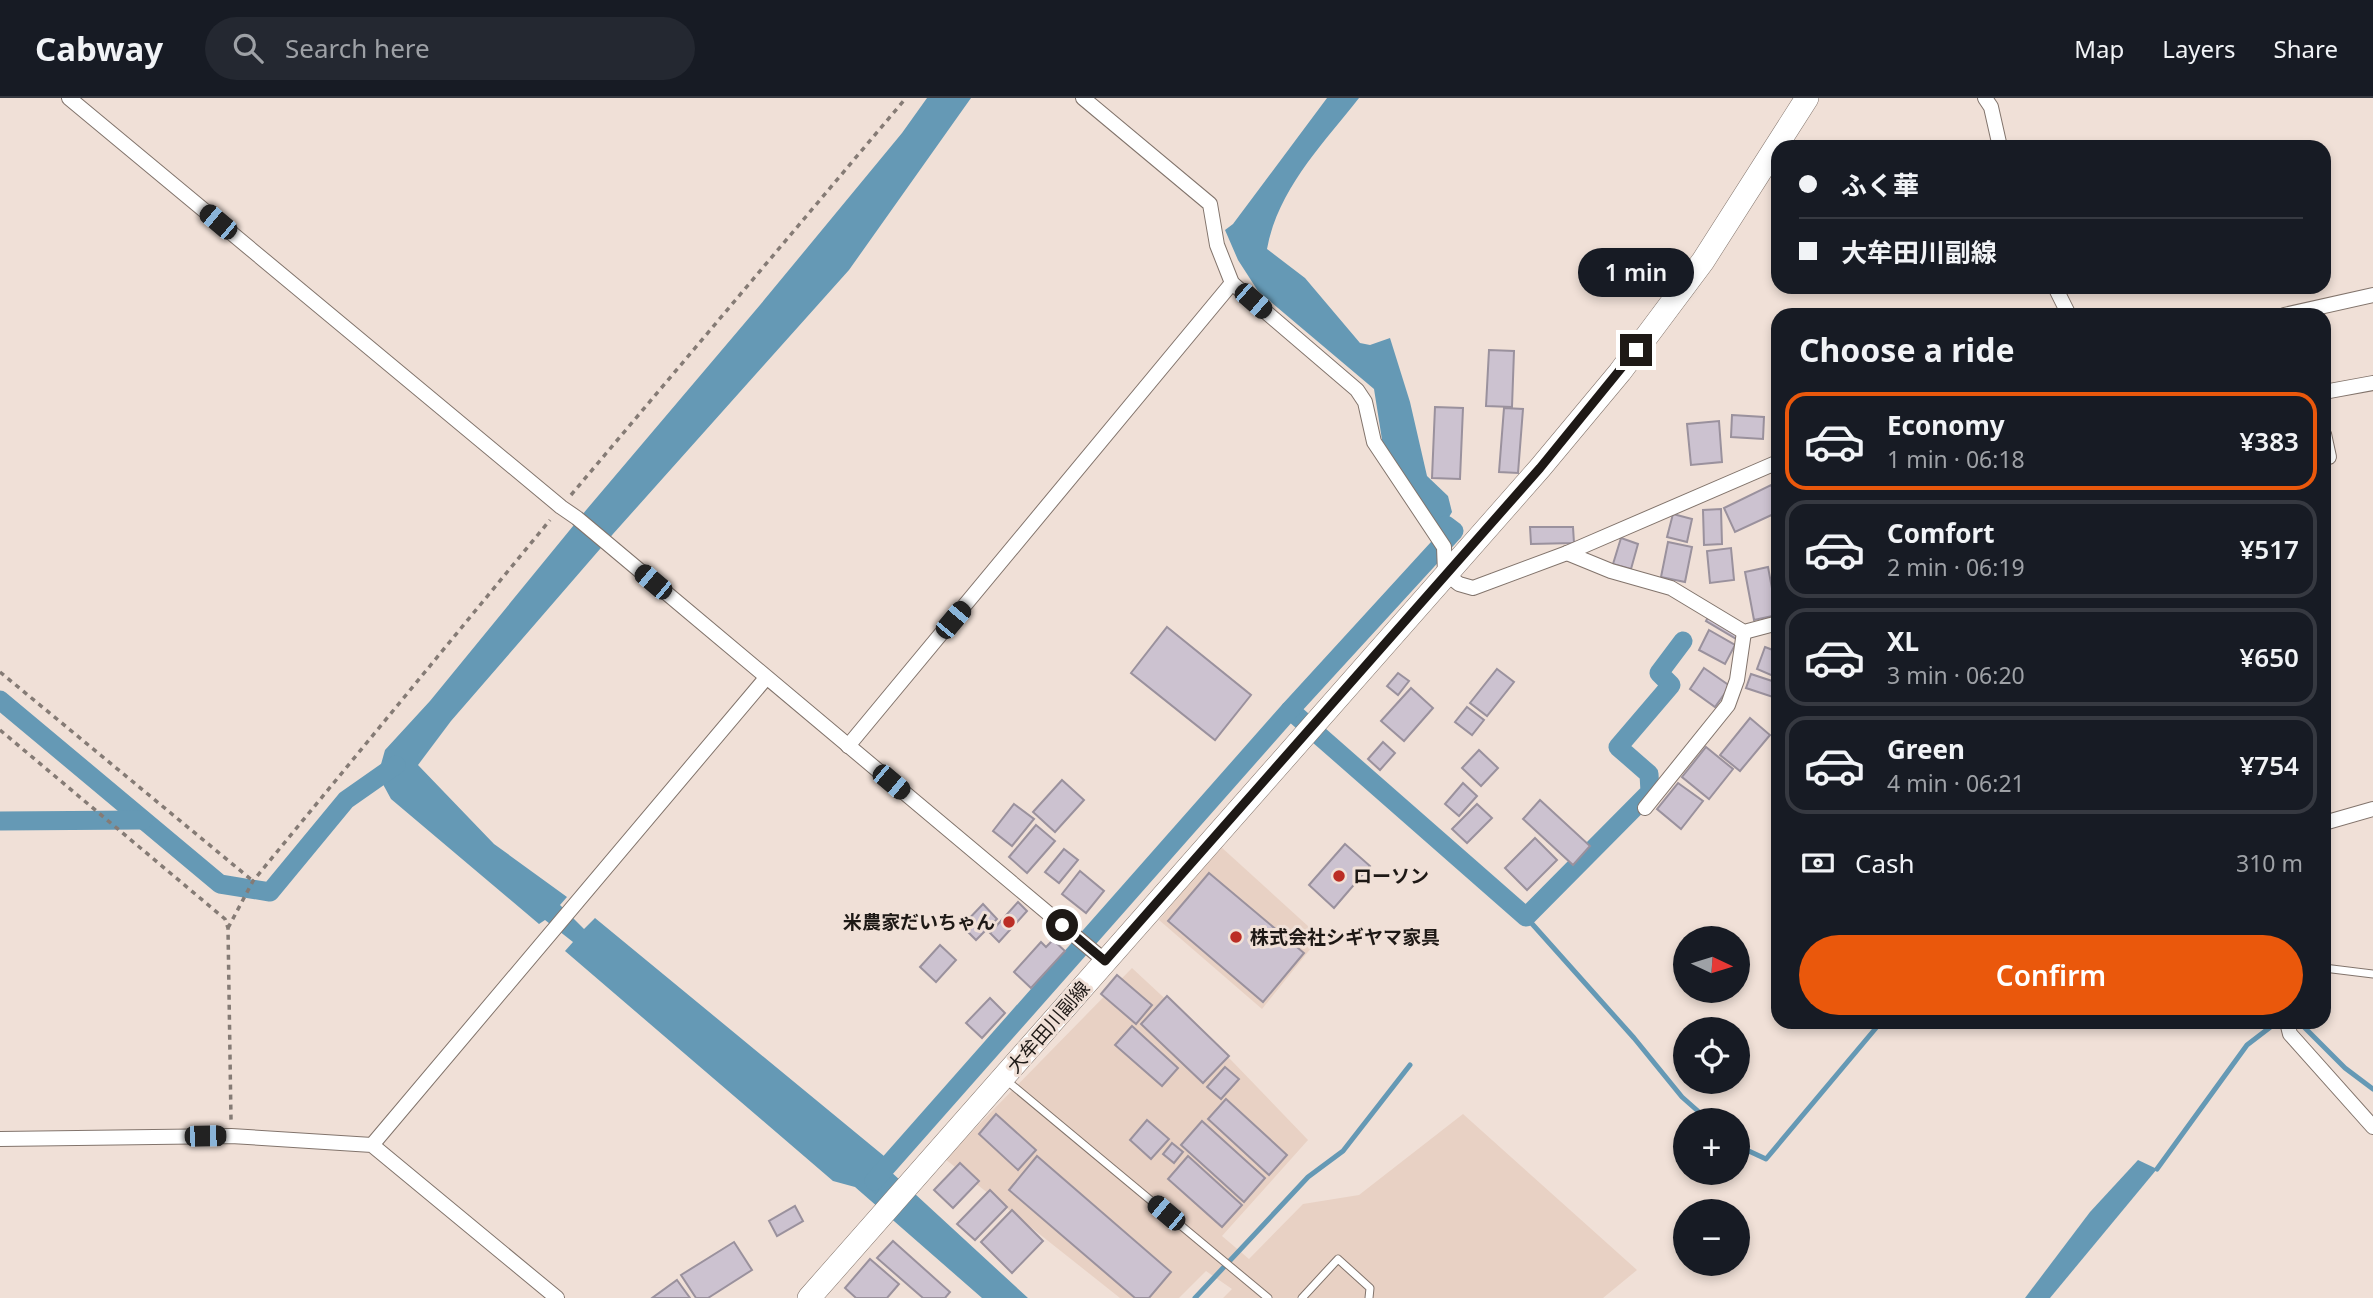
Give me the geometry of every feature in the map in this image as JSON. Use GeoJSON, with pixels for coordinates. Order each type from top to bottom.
{"type":"FeatureCollection","features":[{"type":"Feature","properties":{"kind":"main road","name":"大牟田川副線"},"geometry":{"type":"LineString","coordinates":[[1780,140],[1807,98]]}},
{"type":"Feature","properties":{"kind":"main road","name":"大牟田川副線"},"geometry":{"type":"LineString","coordinates":[[809,1298],[1540,468],[1628,361],[1703,261],[1771,154]]}},
{"type":"Feature","properties":{"kind":"street"},"geometry":{"type":"LineString","coordinates":[[69,98],[577,518],[1105,961]]}},
{"type":"Feature","properties":{"kind":"street"},"geometry":{"type":"LineString","coordinates":[[1083,98],[1210,204],[1217,245],[1232,283],[1357,390],[1364,402],[1374,442],[1444,547],[1445,573],[1459,584],[1474,588],[1567,553],[1771,465]]}},
{"type":"Feature","properties":{"kind":"street"},"geometry":{"type":"LineString","coordinates":[[1985,98],[1991,107],[1998,140]]}},
{"type":"Feature","properties":{"kind":"street"},"geometry":{"type":"LineString","coordinates":[[848,746],[1232,283]]}},
{"type":"Feature","properties":{"kind":"street"},"geometry":{"type":"LineString","coordinates":[[2315,308],[2373,295]]}},
{"type":"Feature","properties":{"kind":"street"},"geometry":{"type":"LineString","coordinates":[[2331,391],[2373,383]]}},
{"type":"Feature","properties":{"kind":"street"},"geometry":{"type":"LineString","coordinates":[[1567,553],[1611,571],[1671,588],[1744,632],[1771,625]]}},
{"type":"Feature","properties":{"kind":"street"},"geometry":{"type":"LineString","coordinates":[[1645,808],[1728,705],[1737,680],[1744,632]]}},
{"type":"Feature","properties":{"kind":"street"},"geometry":{"type":"LineString","coordinates":[[372,1145],[766,678]]}},
{"type":"Feature","properties":{"kind":"street"},"geometry":{"type":"LineString","coordinates":[[2331,821],[2373,809]]}},
{"type":"Feature","properties":{"kind":"street"},"geometry":{"type":"LineString","coordinates":[[2289,1029],[2290,1034],[2373,1127]]}},
{"type":"Feature","properties":{"kind":"street"},"geometry":{"type":"LineString","coordinates":[[0,1139],[231,1136],[372,1145],[557,1298]]}},
{"type":"Feature","properties":{"kind":"lane"},"geometry":{"type":"LineString","coordinates":[[2331,969],[2373,974]]}},
{"type":"Feature","properties":{"kind":"lane"},"geometry":{"type":"LineString","coordinates":[[1003,1077],[1268,1298]]}},
{"type":"Feature","properties":{"kind":"lane"},"geometry":{"type":"LineString","coordinates":[[1302,1298],[1338,1259],[1370,1288],[1369,1298]]}},
{"type":"Feature","properties":{"kind":"path"},"geometry":{"type":"LineString","coordinates":[[228,928],[253,881],[561,507],[906,98]]}},
{"type":"Feature","properties":{"kind":"path"},"geometry":{"type":"LineString","coordinates":[[0,672],[253,881]]}},
{"type":"Feature","properties":{"kind":"path"},"geometry":{"type":"LineString","coordinates":[[0,730],[226,919],[231,1136]]}},
{"type":"Feature","properties":{"kind":"shaded area","name":"株式会社シギヤマ家具"},"geometry":{"type":"Polygon","coordinates":[[[1220,846],[1320,937],[1262,1009],[1159,920],[1220,846]]]}},
{"type":"Feature","properties":{"kind":"shaded area"},"geometry":{"type":"Polygon","coordinates":[[[1132,968],[1231,1060],[1308,1140],[1222,1236],[1249,1259],[1303,1204],[1359,1195],[1463,1114],[1637,1270],[1603,1298],[1223,1298],[1232,1289],[1206,1271],[1179,1298],[1120,1298],[945,1159],[1132,968]]]}},
{"type":"Feature","properties":{"kind":"water"},"geometry":{"type":"Polygon","coordinates":[[[927,98],[971,98],[849,270],[613,534],[451,721],[418,765],[494,844],[567,897],[560,905],[584,929],[595,918],[884,1156],[891,1165],[889,1170],[1028,1298],[982,1298],[855,1187],[833,1181],[565,951],[573,942],[545,920],[539,924],[391,799],[378,775],[385,750],[430,701],[587,509],[760,305],[902,133],[927,98]]]}},
{"type":"Feature","properties":{"kind":"water"},"geometry":{"type":"Polygon","coordinates":[[[1327,98],[1359,98],[1291,187],[1273,227],[1267,249],[1305,278],[1360,343],[1370,345],[1390,338],[1410,402],[1427,476],[1448,496],[1452,512],[1440,532],[1383,446],[1374,389],[1258,291],[1238,260],[1225,230],[1233,224],[1327,98]]]}},
{"type":"Feature","properties":{"kind":"water"},"geometry":{"type":"Polygon","coordinates":[[[2138,1160],[2157,1169],[2050,1298],[2025,1298],[2090,1212],[2138,1160]]]}},
{"type":"Feature","properties":{"kind":"building"},"geometry":{"type":"Polygon","coordinates":[[[1489,350],[1514,351],[1512,407],[1486,406],[1489,350]]]}},
{"type":"Feature","properties":{"kind":"building"},"geometry":{"type":"Polygon","coordinates":[[[1435,407],[1463,408],[1460,479],[1432,478],[1435,407]]]}},
{"type":"Feature","properties":{"kind":"building"},"geometry":{"type":"Polygon","coordinates":[[[1504,408],[1523,409],[1518,473],[1499,472],[1504,408]]]}},
{"type":"Feature","properties":{"kind":"building"},"geometry":{"type":"Polygon","coordinates":[[[1732,415],[1764,417],[1763,439],[1731,437],[1732,415]]]}},
{"type":"Feature","properties":{"kind":"building"},"geometry":{"type":"Polygon","coordinates":[[[1719,421],[1722,462],[1691,465],[1687,424],[1719,421]]]}},
{"type":"Feature","properties":{"kind":"building"},"geometry":{"type":"Polygon","coordinates":[[[1771,485],[1771,515],[1735,532],[1724,508],[1771,485]]]}},
{"type":"Feature","properties":{"kind":"building"},"geometry":{"type":"Polygon","coordinates":[[[1721,509],[1722,544],[1704,545],[1703,510],[1721,509]]]}},
{"type":"Feature","properties":{"kind":"building"},"geometry":{"type":"Polygon","coordinates":[[[1673,514],[1692,519],[1687,542],[1667,537],[1673,514]]]}},
{"type":"Feature","properties":{"kind":"building"},"geometry":{"type":"Polygon","coordinates":[[[1530,527],[1573,527],[1574,543],[1531,544],[1530,527]]]}},
{"type":"Feature","properties":{"kind":"building"},"geometry":{"type":"Polygon","coordinates":[[[1621,538],[1638,544],[1631,569],[1613,564],[1621,538]]]}},
{"type":"Feature","properties":{"kind":"building"},"geometry":{"type":"Polygon","coordinates":[[[1668,542],[1692,547],[1685,582],[1661,577],[1668,542]]]}},
{"type":"Feature","properties":{"kind":"building"},"geometry":{"type":"Polygon","coordinates":[[[1731,548],[1734,580],[1710,583],[1707,551],[1731,548]]]}},
{"type":"Feature","properties":{"kind":"building"},"geometry":{"type":"Polygon","coordinates":[[[1768,567],[1771,616],[1754,620],[1745,572],[1768,567]]]}},
{"type":"Feature","properties":{"kind":"building"},"geometry":{"type":"Polygon","coordinates":[[[1709,615],[1741,633],[1738,640],[1706,621],[1709,615]]]}},
{"type":"Feature","properties":{"kind":"building"},"geometry":{"type":"Polygon","coordinates":[[[1167,627],[1251,695],[1215,740],[1131,673],[1167,627]]]}},
{"type":"Feature","properties":{"kind":"building"},"geometry":{"type":"Polygon","coordinates":[[[1709,630],[1735,645],[1725,664],[1699,650],[1709,630]]]}},
{"type":"Feature","properties":{"kind":"building"},"geometry":{"type":"Polygon","coordinates":[[[1765,647],[1771,649],[1771,675],[1757,669],[1765,647]]]}},
{"type":"Feature","properties":{"kind":"building"},"geometry":{"type":"Polygon","coordinates":[[[1704,668],[1730,686],[1715,707],[1690,689],[1704,668]]]}},
{"type":"Feature","properties":{"kind":"building"},"geometry":{"type":"Polygon","coordinates":[[[1497,669],[1514,682],[1487,716],[1470,703],[1497,669]]]}},
{"type":"Feature","properties":{"kind":"building"},"geometry":{"type":"Polygon","coordinates":[[[1398,673],[1409,681],[1398,695],[1387,686],[1398,673]]]}},
{"type":"Feature","properties":{"kind":"building"},"geometry":{"type":"Polygon","coordinates":[[[1751,674],[1771,681],[1771,696],[1746,688],[1751,674]]]}},
{"type":"Feature","properties":{"kind":"building"},"geometry":{"type":"Polygon","coordinates":[[[1411,688],[1433,708],[1404,741],[1381,721],[1411,688]]]}},
{"type":"Feature","properties":{"kind":"building"},"geometry":{"type":"Polygon","coordinates":[[[1467,707],[1484,720],[1472,735],[1455,722],[1467,707]]]}},
{"type":"Feature","properties":{"kind":"building"},"geometry":{"type":"Polygon","coordinates":[[[1750,718],[1770,735],[1740,771],[1720,755],[1750,718]]]}},
{"type":"Feature","properties":{"kind":"building"},"geometry":{"type":"Polygon","coordinates":[[[1383,742],[1395,753],[1380,770],[1368,759],[1383,742]]]}},
{"type":"Feature","properties":{"kind":"building"},"geometry":{"type":"Polygon","coordinates":[[[1706,747],[1733,769],[1709,799],[1682,777],[1706,747]]]}},
{"type":"Feature","properties":{"kind":"building"},"geometry":{"type":"Polygon","coordinates":[[[1479,750],[1498,768],[1481,786],[1462,768],[1479,750]]]}},
{"type":"Feature","properties":{"kind":"building"},"geometry":{"type":"Polygon","coordinates":[[[1062,780],[1084,800],[1055,832],[1033,812],[1062,780]]]}},
{"type":"Feature","properties":{"kind":"building"},"geometry":{"type":"Polygon","coordinates":[[[1463,783],[1477,796],[1459,816],[1445,804],[1463,783]]]}},
{"type":"Feature","properties":{"kind":"building"},"geometry":{"type":"Polygon","coordinates":[[[1678,783],[1703,801],[1681,829],[1657,809],[1678,783]]]}},
{"type":"Feature","properties":{"kind":"building"},"geometry":{"type":"Polygon","coordinates":[[[1540,800],[1590,846],[1573,865],[1523,819],[1540,800]]]}},
{"type":"Feature","properties":{"kind":"building"},"geometry":{"type":"Polygon","coordinates":[[[1014,804],[1034,819],[1012,846],[993,831],[1014,804]]]}},
{"type":"Feature","properties":{"kind":"building"},"geometry":{"type":"Polygon","coordinates":[[[1477,804],[1492,818],[1467,843],[1452,829],[1477,804]]]}},
{"type":"Feature","properties":{"kind":"building"},"geometry":{"type":"Polygon","coordinates":[[[1036,825],[1055,841],[1027,873],[1009,857],[1036,825]]]}},
{"type":"Feature","properties":{"kind":"building"},"geometry":{"type":"Polygon","coordinates":[[[1535,838],[1557,860],[1527,890],[1505,868],[1535,838]]]}},
{"type":"Feature","properties":{"kind":"building","name":"ローソン"},"geometry":{"type":"Polygon","coordinates":[[[1345,844],[1370,866],[1334,908],[1309,885],[1345,844]]]}},
{"type":"Feature","properties":{"kind":"building"},"geometry":{"type":"Polygon","coordinates":[[[1064,849],[1078,860],[1059,883],[1045,872],[1064,849]]]}},
{"type":"Feature","properties":{"kind":"building"},"geometry":{"type":"Polygon","coordinates":[[[1080,871],[1104,891],[1086,913],[1062,894],[1080,871]]]}},
{"type":"Feature","properties":{"kind":"building","name":"株式会社シギヤマ家具"},"geometry":{"type":"Polygon","coordinates":[[[1209,873],[1304,953],[1263,1002],[1168,921],[1209,873]]]}},
{"type":"Feature","properties":{"kind":"building","name":"米農家だいちゃん"},"geometry":{"type":"Polygon","coordinates":[[[1018,902],[1027,911],[999,942],[990,933],[1018,902]]]}},
{"type":"Feature","properties":{"kind":"building"},"geometry":{"type":"Polygon","coordinates":[[[983,904],[997,919],[976,940],[962,926],[983,904]]]}},
{"type":"Feature","properties":{"kind":"building"},"geometry":{"type":"Polygon","coordinates":[[[1053,940],[1065,951],[1031,988],[1014,972],[1041,942],[1046,947],[1053,940]]]}},
{"type":"Feature","properties":{"kind":"building"},"geometry":{"type":"Polygon","coordinates":[[[940,945],[956,960],[936,982],[920,967],[940,945]]]}},
{"type":"Feature","properties":{"kind":"building"},"geometry":{"type":"Polygon","coordinates":[[[1117,975],[1152,1005],[1136,1024],[1101,994],[1117,975]]]}},
{"type":"Feature","properties":{"kind":"building"},"geometry":{"type":"Polygon","coordinates":[[[1167,996],[1229,1056],[1203,1083],[1141,1024],[1167,996]]]}},
{"type":"Feature","properties":{"kind":"building"},"geometry":{"type":"Polygon","coordinates":[[[990,998],[1005,1013],[982,1038],[966,1023],[990,998]]]}},
{"type":"Feature","properties":{"kind":"building"},"geometry":{"type":"Polygon","coordinates":[[[1132,1026],[1178,1068],[1162,1086],[1115,1045],[1132,1026]]]}},
{"type":"Feature","properties":{"kind":"building"},"geometry":{"type":"Polygon","coordinates":[[[1225,1067],[1239,1079],[1221,1099],[1207,1087],[1225,1067]]]}},
{"type":"Feature","properties":{"kind":"building"},"geometry":{"type":"Polygon","coordinates":[[[1226,1099],[1287,1155],[1269,1175],[1208,1119],[1226,1099]]]}},
{"type":"Feature","properties":{"kind":"building"},"geometry":{"type":"Polygon","coordinates":[[[996,1114],[1036,1150],[1018,1170],[979,1134],[996,1114]]]}},
{"type":"Feature","properties":{"kind":"building"},"geometry":{"type":"Polygon","coordinates":[[[1147,1120],[1169,1139],[1151,1159],[1130,1140],[1147,1120]]]}},
{"type":"Feature","properties":{"kind":"building"},"geometry":{"type":"Polygon","coordinates":[[[1202,1121],[1265,1178],[1244,1202],[1181,1145],[1202,1121]]]}},
{"type":"Feature","properties":{"kind":"building"},"geometry":{"type":"Polygon","coordinates":[[[1172,1143],[1183,1152],[1174,1163],[1163,1154],[1172,1143]]]}},
{"type":"Feature","properties":{"kind":"building"},"geometry":{"type":"Polygon","coordinates":[[[1037,1156],[1171,1272],[1149,1298],[1135,1298],[1009,1190],[1037,1156]]]}},
{"type":"Feature","properties":{"kind":"building"},"geometry":{"type":"Polygon","coordinates":[[[1188,1156],[1242,1205],[1222,1227],[1168,1179],[1188,1156]]]}},
{"type":"Feature","properties":{"kind":"building"},"geometry":{"type":"Polygon","coordinates":[[[960,1163],[979,1181],[953,1208],[934,1190],[960,1163]]]}},
{"type":"Feature","properties":{"kind":"building"},"geometry":{"type":"Polygon","coordinates":[[[990,1190],[1007,1207],[975,1240],[957,1224],[990,1190]]]}},
{"type":"Feature","properties":{"kind":"building"},"geometry":{"type":"Polygon","coordinates":[[[795,1206],[803,1221],[777,1236],[769,1221],[795,1206]]]}},
{"type":"Feature","properties":{"kind":"building"},"geometry":{"type":"Polygon","coordinates":[[[1012,1210],[1043,1241],[1012,1273],[981,1242],[1012,1210]]]}},
{"type":"Feature","properties":{"kind":"building"},"geometry":{"type":"Polygon","coordinates":[[[893,1241],[950,1292],[945,1298],[923,1298],[877,1258],[893,1241]]]}},
{"type":"Feature","properties":{"kind":"building"},"geometry":{"type":"Polygon","coordinates":[[[734,1242],[752,1270],[708,1298],[696,1298],[681,1275],[734,1242]]]}},
{"type":"Feature","properties":{"kind":"building"},"geometry":{"type":"Polygon","coordinates":[[[870,1259],[899,1284],[887,1298],[856,1298],[845,1288],[870,1259]]]}},
{"type":"Feature","properties":{"kind":"building"},"geometry":{"type":"Polygon","coordinates":[[[677,1280],[690,1298],[652,1298],[677,1280]]]}},
{"type":"Feature","properties":{"kind":"waterway"},"geometry":{"type":"LineString","coordinates":[[874,1181],[1290,710],[1454,531],[1446,525]]}},
{"type":"Feature","properties":{"kind":"waterway"},"geometry":{"type":"LineString","coordinates":[[1290,710],[1526,917],[1650,792],[1649,774],[1618,747],[1671,685],[1659,673],[1683,641]]}},
{"type":"Feature","properties":{"kind":"waterway"},"geometry":{"type":"LineString","coordinates":[[0,700],[220,884],[270,892],[346,800],[396,765]]}},
{"type":"Feature","properties":{"kind":"waterway"},"geometry":{"type":"LineString","coordinates":[[0,821],[143,820]]}},
{"type":"Feature","properties":{"kind":"waterway"},"geometry":{"type":"LineString","coordinates":[[1526,917],[1694,1108]]}},
{"type":"Feature","properties":{"kind":"waterway"},"geometry":{"type":"LineString","coordinates":[[1750,1152],[1766,1159],[1875,1029]]}},
{"type":"Feature","properties":{"kind":"waterway"},"geometry":{"type":"LineString","coordinates":[[2157,1169],[2247,1045],[2268,1029]]}},
{"type":"Feature","properties":{"kind":"waterway"},"geometry":{"type":"LineString","coordinates":[[2306,1029],[2345,1068],[2373,1089]]}},
{"type":"Feature","properties":{"kind":"waterway"},"geometry":{"type":"LineString","coordinates":[[1195,1298],[1308,1177],[1343,1151],[1410,1065]]}},
{"type":"Feature","properties":{"kind":"place","name":"ローソン"},"geometry":{"type":"Point","coordinates":[1339,876]}},
{"type":"Feature","properties":{"kind":"place","name":"米農家だいちゃん"},"geometry":{"type":"Point","coordinates":[1009,922]}},
{"type":"Feature","properties":{"kind":"place","name":"株式会社シギヤマ家具"},"geometry":{"type":"Point","coordinates":[1236,937]}},
{"type":"Feature","properties":{"kind":"route"},"geometry":{"type":"LineString","coordinates":[[1062,925],[1105,961],[1540,468],[1636,350]]}}]}
